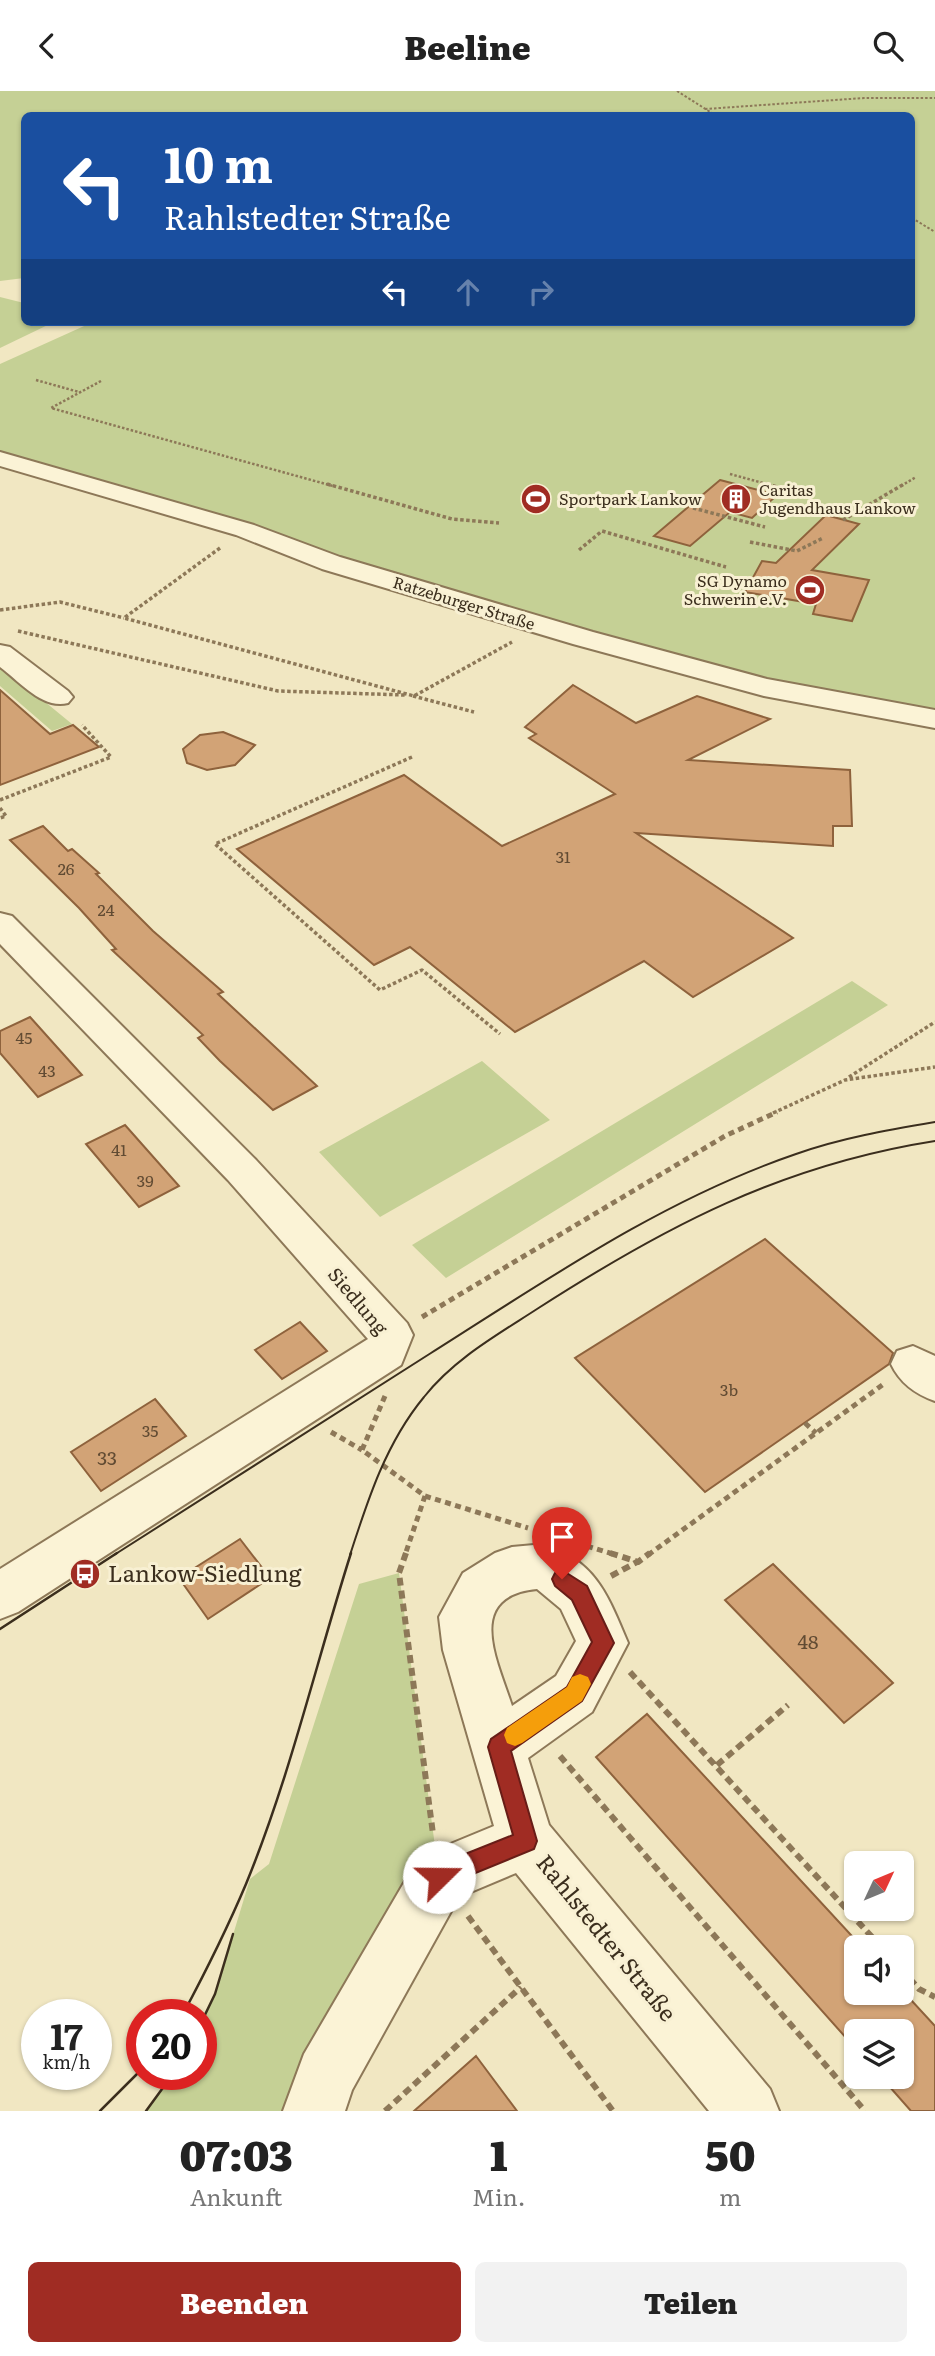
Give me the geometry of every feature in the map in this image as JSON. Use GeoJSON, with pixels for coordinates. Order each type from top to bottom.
{"type":"FeatureCollection","features":[{"type":"Feature","properties":{"kind":"street","name":"Ratzeburger Straße"},"geometry":{"type":"LineString","coordinates":[[1,460],[244,530],[331,563],[678,664],[764,687],[935,719]]}},
{"type":"Feature","properties":{"kind":"street"},"geometry":{"type":"LineString","coordinates":[[7,642],[58,698]]}},
{"type":"Feature","properties":{"kind":"street","name":"Siedlung"},"geometry":{"type":"LineString","coordinates":[[0,924],[242,1170],[391,1335],[385,1352],[0,1596]]}},
{"type":"Feature","properties":{"kind":"street","name":"Rahlstedter Straße"},"geometry":{"type":"LineString","coordinates":[[603,1643],[579,1593],[545,1566],[512,1569],[481,1589],[464,1617],[468,1650],[515,1735],[526,1841],[748,2111]]}},
{"type":"Feature","properties":{"kind":"street"},"geometry":{"type":"LineString","coordinates":[[515,1735],[574,1694],[603,1643]]}},
{"type":"Feature","properties":{"kind":"street"},"geometry":{"type":"LineString","coordinates":[[314,2111],[326,2076],[439,1877],[526,1841]]}},
{"type":"Feature","properties":{"kind":"path"},"geometry":{"type":"LineString","coordinates":[[677,91],[710,112]]}},
{"type":"Feature","properties":{"kind":"path"},"geometry":{"type":"LineString","coordinates":[[705,109],[864,98],[935,98]]}},
{"type":"Feature","properties":{"kind":"path"},"geometry":{"type":"LineString","coordinates":[[915,220],[935,233]]}},
{"type":"Feature","properties":{"kind":"path"},"geometry":{"type":"LineString","coordinates":[[36,380],[80,393]]}},
{"type":"Feature","properties":{"kind":"path"},"geometry":{"type":"LineString","coordinates":[[101,381],[51,408],[452,519],[499,523]]}},
{"type":"Feature","properties":{"kind":"path"},"geometry":{"type":"LineString","coordinates":[[730,474],[802,494]]}},
{"type":"Feature","properties":{"kind":"path"},"geometry":{"type":"LineString","coordinates":[[843,520],[916,477]]}},
{"type":"Feature","properties":{"kind":"path"},"geometry":{"type":"LineString","coordinates":[[693,508],[765,527]]}},
{"type":"Feature","properties":{"kind":"path"},"geometry":{"type":"LineString","coordinates":[[124,618],[244,530]]}},
{"type":"Feature","properties":{"kind":"path"},"geometry":{"type":"LineString","coordinates":[[579,550],[602,531],[726,567]]}},
{"type":"Feature","properties":{"kind":"path"},"geometry":{"type":"LineString","coordinates":[[750,542],[797,551],[823,538]]}},
{"type":"Feature","properties":{"kind":"path"},"geometry":{"type":"LineString","coordinates":[[0,610],[60,602],[474,712]]}},
{"type":"Feature","properties":{"kind":"path"},"geometry":{"type":"LineString","coordinates":[[7,642],[278,691],[414,696],[522,637]]}},
{"type":"Feature","properties":{"kind":"path"},"geometry":{"type":"LineString","coordinates":[[0,800],[111,757],[82,725]]}},
{"type":"Feature","properties":{"kind":"path"},"geometry":{"type":"LineString","coordinates":[[412,758],[215,844],[380,990],[422,970],[500,1034]]}},
{"type":"Feature","properties":{"kind":"path"},"geometry":{"type":"LineString","coordinates":[[0,808],[6,815],[0,818]]}},
{"type":"Feature","properties":{"kind":"path"},"geometry":{"type":"LineString","coordinates":[[391,1335],[725,1136],[845,1080],[935,1022]]}},
{"type":"Feature","properties":{"kind":"path"},"geometry":{"type":"LineString","coordinates":[[845,1080],[935,1067]]}},
{"type":"Feature","properties":{"kind":"path"},"geometry":{"type":"LineString","coordinates":[[585,1545],[638,1562],[816,1433],[924,1373]]}},
{"type":"Feature","properties":{"kind":"path"},"geometry":{"type":"LineString","coordinates":[[362,1450],[389,1386]]}},
{"type":"Feature","properties":{"kind":"path"},"geometry":{"type":"LineString","coordinates":[[805,1423],[816,1433]]}},
{"type":"Feature","properties":{"kind":"path"},"geometry":{"type":"LineString","coordinates":[[331,1432],[362,1450],[425,1496],[532,1529]]}},
{"type":"Feature","properties":{"kind":"path"},"geometry":{"type":"LineString","coordinates":[[425,1496],[399,1573],[439,1877],[613,2111]]}},
{"type":"Feature","properties":{"kind":"path"},"geometry":{"type":"LineString","coordinates":[[603,1643],[870,1935]]}},
{"type":"Feature","properties":{"kind":"path"},"geometry":{"type":"LineString","coordinates":[[717,1765],[788,1705]]}},
{"type":"Feature","properties":{"kind":"path"},"geometry":{"type":"LineString","coordinates":[[515,1735],[865,2111]]}},
{"type":"Feature","properties":{"kind":"path"},"geometry":{"type":"LineString","coordinates":[[914,1983],[935,1997]]}},
{"type":"Feature","properties":{"kind":"path"},"geometry":{"type":"LineString","coordinates":[[385,2111],[521,1987]]}},
{"type":"Feature","properties":{"kind":"green space","name":"Sportpark Lankow"},"geometry":{"type":"Polygon","coordinates":[[[0,91],[935,91],[935,719],[764,687],[0,459],[0,364],[84,326],[915,326],[915,112],[21,112],[21,278],[0,281],[0,91]]]}},
{"type":"Feature","properties":{"kind":"green space"},"geometry":{"type":"Polygon","coordinates":[[[0,297],[21,302],[21,326],[46,326],[0,348],[0,297]]]}},
{"type":"Feature","properties":{"kind":"green space"},"geometry":{"type":"Polygon","coordinates":[[[0,665],[72,724],[52,731],[0,686],[0,665]]]}},
{"type":"Feature","properties":{"kind":"green space"},"geometry":{"type":"Polygon","coordinates":[[[852,981],[888,1005],[446,1278],[412,1245],[852,981]]]}},
{"type":"Feature","properties":{"kind":"green space"},"geometry":{"type":"Polygon","coordinates":[[[482,1061],[550,1120],[380,1217],[319,1152],[482,1061]]]}},
{"type":"Feature","properties":{"kind":"green space"},"geometry":{"type":"Polygon","coordinates":[[[399,1573],[439,1877],[314,2111],[146,2111],[161,2090],[217,2090],[217,1999],[213,1999],[250,1879],[269,1864],[359,1584],[399,1573]]]}},
{"type":"Feature","properties":{"kind":"building"},"geometry":{"type":"Polygon","coordinates":[[[720,480],[777,495],[752,518],[730,512],[690,546],[654,536],[720,480]]]}},
{"type":"Feature","properties":{"kind":"building"},"geometry":{"type":"Polygon","coordinates":[[[826,515],[859,524],[812,570],[869,580],[852,621],[813,614],[816,604],[745,592],[762,561],[776,563],[826,515]]]}},
{"type":"Feature","properties":{"kind":"building"},"geometry":{"type":"Polygon","coordinates":[[[573,685],[636,723],[697,696],[770,719],[688,760],[850,770],[852,826],[833,826],[833,846],[636,833],[793,938],[693,997],[644,961],[515,1032],[410,947],[374,965],[237,849],[404,775],[502,846],[615,794],[529,738],[536,734],[525,727],[573,685]]]}},
{"type":"Feature","properties":{"kind":"building"},"geometry":{"type":"Polygon","coordinates":[[[0,690],[50,734],[73,725],[99,747],[0,785],[0,690]]]}},
{"type":"Feature","properties":{"kind":"building"},"geometry":{"type":"Polygon","coordinates":[[[223,732],[255,745],[235,765],[207,770],[187,763],[183,749],[200,735],[223,732]]]}},
{"type":"Feature","properties":{"kind":"building"},"geometry":{"type":"Polygon","coordinates":[[[43,826],[68,851],[72,849],[99,873],[96,874],[153,931],[223,992],[218,994],[317,1086],[273,1110],[220,1061],[198,1038],[203,1035],[112,950],[116,949],[79,908],[10,840],[43,826]]]}},
{"type":"Feature","properties":{"kind":"building"},"geometry":{"type":"Polygon","coordinates":[[[30,1017],[82,1075],[38,1097],[0,1053],[0,1031],[30,1017]]]}},
{"type":"Feature","properties":{"kind":"building"},"geometry":{"type":"Polygon","coordinates":[[[125,1125],[179,1186],[139,1207],[86,1144],[125,1125]]]}},
{"type":"Feature","properties":{"kind":"building"},"geometry":{"type":"Polygon","coordinates":[[[765,1239],[893,1353],[889,1364],[705,1492],[575,1358],[765,1239]]]}},
{"type":"Feature","properties":{"kind":"building"},"geometry":{"type":"Polygon","coordinates":[[[300,1322],[327,1351],[282,1379],[255,1350],[300,1322]]]}},
{"type":"Feature","properties":{"kind":"building"},"geometry":{"type":"Polygon","coordinates":[[[155,1399],[186,1436],[101,1491],[71,1452],[155,1399]]]}},
{"type":"Feature","properties":{"kind":"building"},"geometry":{"type":"Polygon","coordinates":[[[240,1539],[270,1578],[208,1619],[179,1578],[240,1539]]]}},
{"type":"Feature","properties":{"kind":"building"},"geometry":{"type":"Polygon","coordinates":[[[773,1564],[893,1683],[844,1723],[725,1600],[773,1564]]]}},
{"type":"Feature","properties":{"kind":"building"},"geometry":{"type":"Polygon","coordinates":[[[647,1714],[851,1935],[844,1935],[844,2005],[914,2003],[935,2026],[935,2111],[911,2111],[892,2089],[914,2089],[914,2019],[844,2019],[844,2036],[596,1757],[647,1714]]]}},
{"type":"Feature","properties":{"kind":"building"},"geometry":{"type":"Polygon","coordinates":[[[476,2056],[517,2111],[414,2111],[476,2056]]]}},
{"type":"Feature","properties":{"kind":"tram line"},"geometry":{"type":"LineString","coordinates":[[114,1555],[519,1297],[653,1217],[747,1172],[813,1148],[882,1131],[935,1122]]}},
{"type":"Feature","properties":{"kind":"tram line"},"geometry":{"type":"LineString","coordinates":[[350,1555],[371,1493],[399,1433],[436,1383],[477,1349],[632,1251],[727,1203],[826,1166],[935,1141]]}},
{"type":"Feature","properties":{"kind":"tram line"},"geometry":{"type":"LineString","coordinates":[[0,1629],[117,1553]]}},
{"type":"Feature","properties":{"kind":"tram line"},"geometry":{"type":"LineString","coordinates":[[191,1999],[231,1917],[262,1844],[351,1553]]}},
{"type":"Feature","properties":{"kind":"tram line"},"geometry":{"type":"LineString","coordinates":[[213,1999],[233,1934]]}},
{"type":"Feature","properties":{"kind":"tram line"},"geometry":{"type":"LineString","coordinates":[[100,2111],[126,2085]]}},
{"type":"Feature","properties":{"kind":"tram line"},"geometry":{"type":"LineString","coordinates":[[146,2111],[161,2090]]}},
{"type":"Feature","properties":{"kind":"slow traffic"},"geometry":{"type":"LineString","coordinates":[[515,1735],[574,1694],[580,1684]]}},
{"type":"Feature","properties":{"kind":"place","name":"Sportpark Lankow"},"geometry":{"type":"Point","coordinates":[536,499]}},
{"type":"Feature","properties":{"kind":"place","name":"Caritas Jugendhaus Lankow"},"geometry":{"type":"Point","coordinates":[736,499]}},
{"type":"Feature","properties":{"kind":"place","name":"SG Dynamo Schwerin e.V."},"geometry":{"type":"Point","coordinates":[810,590]}},
{"type":"Feature","properties":{"kind":"place","name":"Lankow-Siedlung"},"geometry":{"type":"Point","coordinates":[85,1574]}},
{"type":"Feature","properties":{"kind":"route"},"geometry":{"type":"LineString","coordinates":[[439,1877],[526,1841],[499,1747],[574,1694],[603,1643],[579,1593],[562,1579]]}}]}
